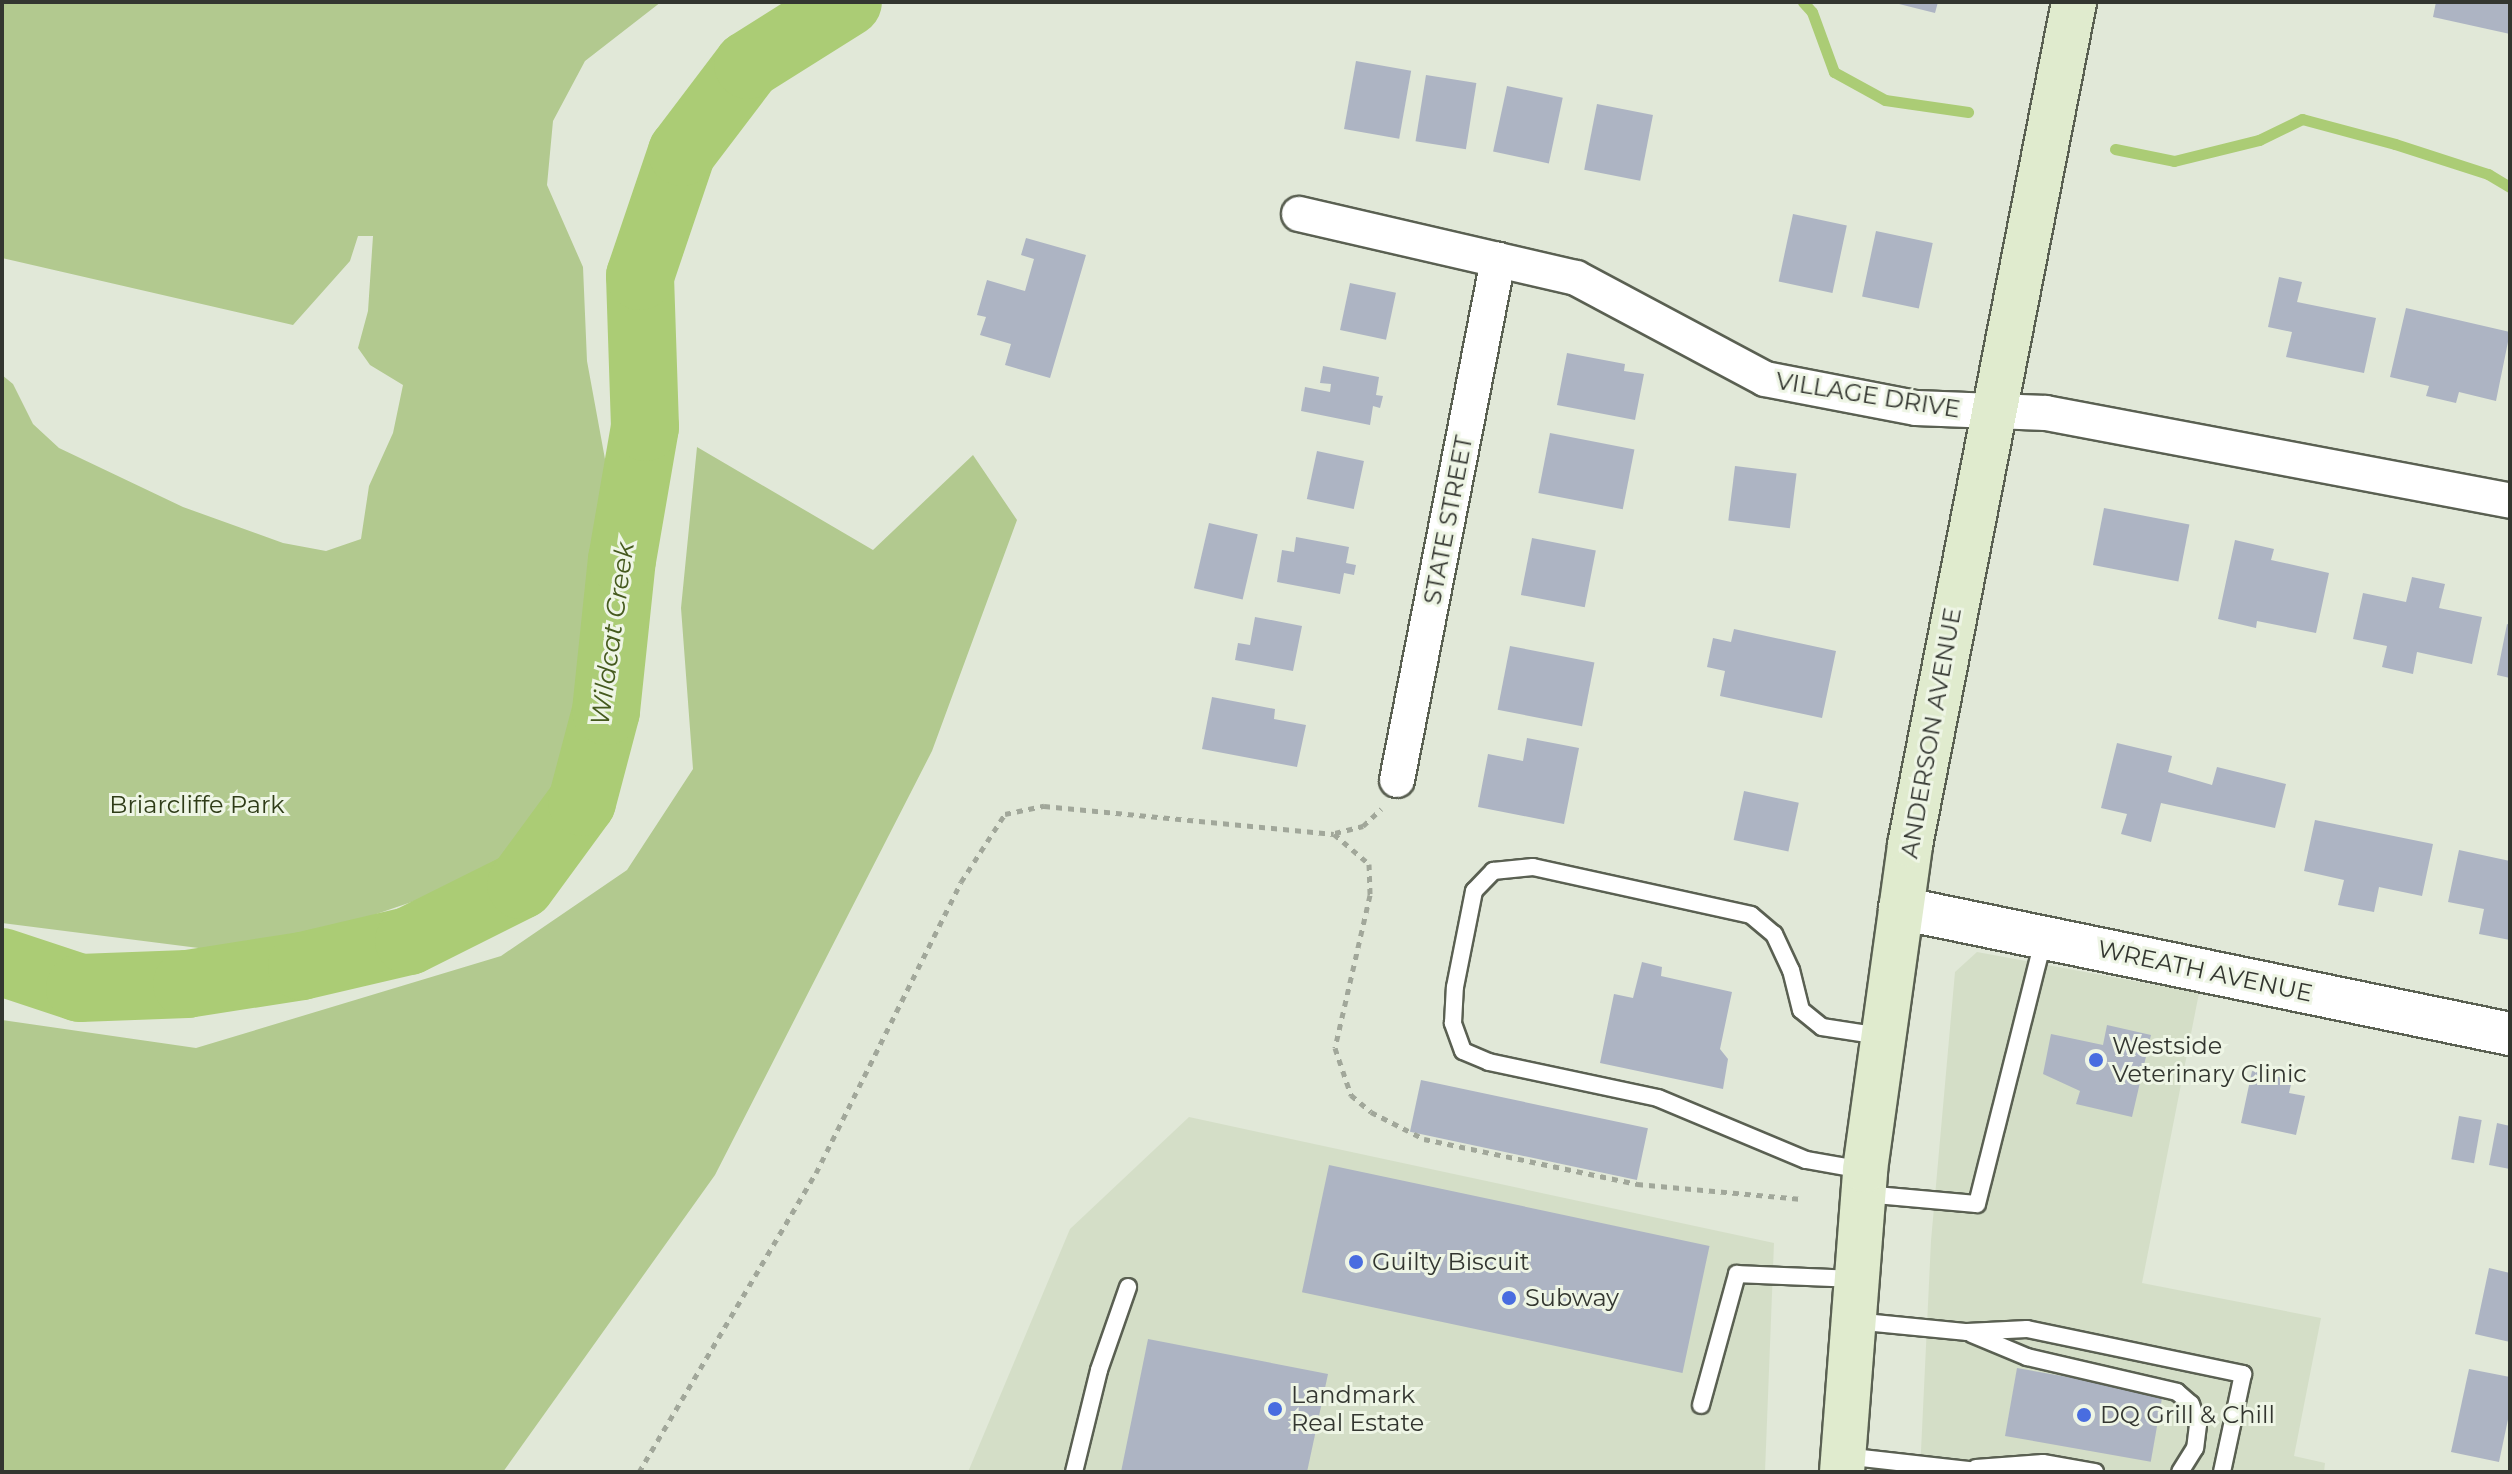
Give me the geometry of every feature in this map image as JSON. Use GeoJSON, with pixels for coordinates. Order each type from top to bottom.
{"type":"FeatureCollection","features":[{"type":"Feature","properties":{"kind":"main road","name":"ANDERSON AVENUE"},"geometry":{"type":"LineString","coordinates":[[1842,1464],[1850,1321],[1864,1182],[1880,1036],[1900,908],[1990,413],[2074,2]]}},
{"type":"Feature","properties":{"kind":"street","name":"VILLAGE DRIVE"},"geometry":{"type":"LineString","coordinates":[[1299,214],[1576,278],[1765,379],[1916,408],[2046,413],[2510,501]]}},
{"type":"Feature","properties":{"kind":"street","name":"STATE STREET"},"geometry":{"type":"LineString","coordinates":[[1397,780],[1498,260]]}},
{"type":"Feature","properties":{"kind":"street","name":"WREATH AVENUE"},"geometry":{"type":"LineString","coordinates":[[1900,908],[2510,1034]]}},
{"type":"Feature","properties":{"kind":"lane"},"geometry":{"type":"LineString","coordinates":[[1880,1036],[1822,1027],[1801,1010],[1791,970],[1774,934],[1751,915],[1533,867],[1493,871],[1474,891],[1455,987],[1453,1023],[1463,1051],[1489,1062],[1658,1098],[1864,1182],[1977,1204],[2044,937]]}},
{"type":"Feature","properties":{"kind":"lane"},"geometry":{"type":"LineString","coordinates":[[1701,1405],[1737,1274],[1854,1279]]}},
{"type":"Feature","properties":{"kind":"lane"},"geometry":{"type":"LineString","coordinates":[[1074,1472],[1099,1370],[1128,1287]]}},
{"type":"Feature","properties":{"kind":"lane"},"geometry":{"type":"LineString","coordinates":[[1850,1321],[1967,1332],[2027,1329],[2243,1374],[2222,1472]]}},
{"type":"Feature","properties":{"kind":"lane"},"geometry":{"type":"LineString","coordinates":[[1967,1332],[2027,1357],[2177,1392],[2191,1404],[2198,1425],[2195,1448],[2180,1472]]}},
{"type":"Feature","properties":{"kind":"lane"},"geometry":{"type":"LineString","coordinates":[[1842,1464],[1978,1470],[2043,1463],[2095,1472]]}},
{"type":"Feature","properties":{"kind":"path"},"geometry":{"type":"LineString","coordinates":[[639,1472],[816,1173],[961,882],[1005,814],[1044,806],[1334,834],[1363,826],[1397,780]]}},
{"type":"Feature","properties":{"kind":"path"},"geometry":{"type":"LineString","coordinates":[[1334,834],[1369,864],[1370,895],[1335,1048],[1351,1095],[1371,1112],[1424,1139],[1637,1184],[1801,1199]]}},
{"type":"Feature","properties":{"kind":"shaded area"},"geometry":{"type":"Polygon","coordinates":[[[1977,952],[2199,993],[2142,1283],[2321,1318],[2294,1456],[2325,1463],[2324,1472],[1920,1472],[1931,1241],[1955,972],[1977,952]]]}},
{"type":"Feature","properties":{"kind":"shaded area"},"geometry":{"type":"Polygon","coordinates":[[[1189,1117],[1774,1243],[1765,1472],[968,1472],[1070,1229],[1189,1117]]]}},
{"type":"Feature","properties":{"kind":"green space","name":"Briarcliffe Park"},"geometry":{"type":"Polygon","coordinates":[[[2,2],[661,2],[585,61],[553,121],[547,185],[583,267],[587,361],[607,470],[589,566],[590,621],[601,626],[595,722],[557,789],[498,863],[438,893],[306,938],[238,953],[2,923],[2,375],[13,384],[33,424],[59,448],[183,507],[283,543],[326,551],[361,539],[369,486],[393,433],[403,385],[370,365],[358,348],[368,311],[373,236],[358,236],[350,261],[293,325],[2,258],[2,2]]]}},
{"type":"Feature","properties":{"kind":"green space"},"geometry":{"type":"Polygon","coordinates":[[[697,447],[873,550],[973,455],[1017,520],[932,751],[715,1175],[503,1472],[2,1472],[2,1020],[196,1048],[501,956],[627,870],[693,769],[681,608],[697,447]]]}},
{"type":"Feature","properties":{"kind":"building"},"geometry":{"type":"Polygon","coordinates":[[[1891,2],[1938,2],[1935,13],[1891,2]]]}},
{"type":"Feature","properties":{"kind":"building"},"geometry":{"type":"Polygon","coordinates":[[[2436,2],[2510,2],[2510,34],[2433,17],[2436,2]]]}},
{"type":"Feature","properties":{"kind":"building"},"geometry":{"type":"Polygon","coordinates":[[[1356,61],[1411,71],[1399,139],[1344,129],[1356,61]]]}},
{"type":"Feature","properties":{"kind":"building"},"geometry":{"type":"Polygon","coordinates":[[[1426,75],[1476,83],[1466,149],[1416,141],[1426,75]]]}},
{"type":"Feature","properties":{"kind":"building"},"geometry":{"type":"Polygon","coordinates":[[[1507,86],[1563,98],[1549,163],[1493,152],[1507,86]]]}},
{"type":"Feature","properties":{"kind":"building"},"geometry":{"type":"Polygon","coordinates":[[[1597,104],[1653,115],[1640,181],[1584,170],[1597,104]]]}},
{"type":"Feature","properties":{"kind":"building"},"geometry":{"type":"Polygon","coordinates":[[[1793,214],[1847,225],[1832,293],[1779,281],[1793,214]]]}},
{"type":"Feature","properties":{"kind":"building"},"geometry":{"type":"Polygon","coordinates":[[[1876,231],[1933,243],[1919,309],[1862,297],[1876,231]]]}},
{"type":"Feature","properties":{"kind":"building"},"geometry":{"type":"Polygon","coordinates":[[[1026,238],[1086,255],[1050,378],[1005,365],[1011,344],[980,335],[986,317],[977,315],[987,280],[1025,291],[1034,259],[1021,255],[1026,238]]]}},
{"type":"Feature","properties":{"kind":"building"},"geometry":{"type":"Polygon","coordinates":[[[2279,277],[2302,282],[2297,302],[2376,318],[2364,373],[2286,357],[2292,332],[2268,327],[2279,277]]]}},
{"type":"Feature","properties":{"kind":"building"},"geometry":{"type":"Polygon","coordinates":[[[1350,283],[1396,293],[1386,340],[1340,330],[1350,283]]]}},
{"type":"Feature","properties":{"kind":"building"},"geometry":{"type":"Polygon","coordinates":[[[2406,308],[2510,332],[2496,401],[2459,392],[2456,403],[2426,396],[2429,386],[2390,377],[2406,308]]]}},
{"type":"Feature","properties":{"kind":"building"},"geometry":{"type":"Polygon","coordinates":[[[1567,353],[1625,364],[1624,371],[1644,374],[1635,420],[1557,405],[1567,353]]]}},
{"type":"Feature","properties":{"kind":"building"},"geometry":{"type":"Polygon","coordinates":[[[1323,366],[1379,377],[1376,395],[1383,396],[1380,408],[1373,406],[1370,425],[1301,411],[1305,387],[1330,392],[1331,384],[1320,383],[1323,366]]]}},
{"type":"Feature","properties":{"kind":"building"},"geometry":{"type":"Polygon","coordinates":[[[1550,433],[1634,449],[1623,509],[1538,493],[1550,433]]]}},
{"type":"Feature","properties":{"kind":"building"},"geometry":{"type":"Polygon","coordinates":[[[1317,451],[1364,461],[1354,509],[1307,499],[1317,451]]]}},
{"type":"Feature","properties":{"kind":"building"},"geometry":{"type":"Polygon","coordinates":[[[1735,466],[1797,474],[1790,528],[1728,521],[1735,466]]]}},
{"type":"Feature","properties":{"kind":"building"},"geometry":{"type":"Polygon","coordinates":[[[2104,508],[2189,525],[2178,582],[2093,565],[2104,508]]]}},
{"type":"Feature","properties":{"kind":"building"},"geometry":{"type":"Polygon","coordinates":[[[1209,523],[1258,534],[1243,600],[1194,588],[1209,523]]]}},
{"type":"Feature","properties":{"kind":"building"},"geometry":{"type":"Polygon","coordinates":[[[1296,537],[1349,547],[1346,563],[1356,565],[1354,575],[1344,573],[1340,594],[1277,582],[1282,550],[1294,552],[1296,537]]]}},
{"type":"Feature","properties":{"kind":"building"},"geometry":{"type":"Polygon","coordinates":[[[1532,538],[1596,550],[1585,607],[1521,595],[1532,538]]]}},
{"type":"Feature","properties":{"kind":"building"},"geometry":{"type":"Polygon","coordinates":[[[2235,540],[2274,549],[2271,560],[2329,573],[2316,633],[2257,621],[2256,628],[2218,619],[2235,540]]]}},
{"type":"Feature","properties":{"kind":"building"},"geometry":{"type":"Polygon","coordinates":[[[2412,577],[2445,584],[2439,608],[2482,617],[2472,664],[2417,652],[2413,674],[2382,667],[2387,646],[2353,639],[2363,593],[2406,602],[2412,577]]]}},
{"type":"Feature","properties":{"kind":"building"},"geometry":{"type":"Polygon","coordinates":[[[1255,617],[1302,626],[1293,671],[1235,660],[1238,643],[1250,645],[1255,617]]]}},
{"type":"Feature","properties":{"kind":"building"},"geometry":{"type":"Polygon","coordinates":[[[2507,624],[2510,625],[2510,678],[2497,675],[2507,624]]]}},
{"type":"Feature","properties":{"kind":"building"},"geometry":{"type":"Polygon","coordinates":[[[1734,629],[1836,651],[1822,718],[1720,696],[1725,671],[1707,667],[1713,638],[1731,642],[1734,629]]]}},
{"type":"Feature","properties":{"kind":"building"},"geometry":{"type":"Polygon","coordinates":[[[1510,646],[1594,662],[1582,726],[1498,710],[1510,646]]]}},
{"type":"Feature","properties":{"kind":"building"},"geometry":{"type":"Polygon","coordinates":[[[1212,697],[1275,709],[1274,719],[1306,725],[1297,767],[1202,749],[1212,697]]]}},
{"type":"Feature","properties":{"kind":"building"},"geometry":{"type":"Polygon","coordinates":[[[1527,738],[1579,748],[1564,824],[1478,807],[1488,754],[1523,761],[1527,738]]]}},
{"type":"Feature","properties":{"kind":"building"},"geometry":{"type":"Polygon","coordinates":[[[2117,743],[2172,756],[2168,772],[2212,785],[2217,767],[2286,784],[2275,828],[2161,803],[2151,842],[2121,834],[2127,814],[2101,808],[2117,743]]]}},
{"type":"Feature","properties":{"kind":"building"},"geometry":{"type":"Polygon","coordinates":[[[1744,791],[1799,803],[1788,852],[1734,840],[1744,791]]]}},
{"type":"Feature","properties":{"kind":"building"},"geometry":{"type":"Polygon","coordinates":[[[2315,820],[2433,844],[2422,896],[2379,887],[2374,912],[2338,905],[2344,880],[2304,871],[2315,820]]]}},
{"type":"Feature","properties":{"kind":"building"},"geometry":{"type":"Polygon","coordinates":[[[2459,850],[2510,861],[2510,940],[2479,934],[2484,909],[2448,902],[2459,850]]]}},
{"type":"Feature","properties":{"kind":"building"},"geometry":{"type":"Polygon","coordinates":[[[1642,962],[1662,967],[1661,976],[1732,992],[1720,1049],[1728,1059],[1723,1089],[1600,1063],[1614,994],[1633,998],[1642,962]]]}},
{"type":"Feature","properties":{"kind":"building","name":"Westside Veterinary Clinic"},"geometry":{"type":"Polygon","coordinates":[[[2107,1025],[2151,1035],[2132,1117],[2076,1104],[2080,1091],[2043,1074],[2051,1034],[2103,1045],[2107,1025]]]}},
{"type":"Feature","properties":{"kind":"building"},"geometry":{"type":"Polygon","coordinates":[[[2252,1071],[2292,1080],[2289,1093],[2305,1096],[2296,1135],[2241,1123],[2252,1071]]]}},
{"type":"Feature","properties":{"kind":"building"},"geometry":{"type":"Polygon","coordinates":[[[1421,1080],[1648,1128],[1637,1180],[1410,1132],[1421,1080]]]}},
{"type":"Feature","properties":{"kind":"building"},"geometry":{"type":"Polygon","coordinates":[[[2459,1116],[2482,1120],[2474,1163],[2451,1159],[2459,1116]]]}},
{"type":"Feature","properties":{"kind":"building"},"geometry":{"type":"Polygon","coordinates":[[[2497,1123],[2510,1126],[2510,1169],[2489,1165],[2497,1123]]]}},
{"type":"Feature","properties":{"kind":"building"},"geometry":{"type":"Polygon","coordinates":[[[1329,1165],[1709,1246],[1682,1373],[1302,1292],[1329,1165]]]}},
{"type":"Feature","properties":{"kind":"building"},"geometry":{"type":"Polygon","coordinates":[[[2489,1268],[2510,1273],[2510,1342],[2475,1334],[2489,1268]]]}},
{"type":"Feature","properties":{"kind":"building"},"geometry":{"type":"Polygon","coordinates":[[[1148,1339],[1328,1374],[1307,1472],[1121,1472],[1148,1339]]]}},
{"type":"Feature","properties":{"kind":"building","name":"DQ Grill & Chill"},"geometry":{"type":"Polygon","coordinates":[[[2017,1368],[2163,1394],[2151,1462],[2005,1436],[2017,1368]]]}},
{"type":"Feature","properties":{"kind":"building"},"geometry":{"type":"Polygon","coordinates":[[[2469,1369],[2510,1377],[2510,1410],[2499,1462],[2451,1452],[2469,1369]]]}},
{"type":"Feature","properties":{"kind":"waterway","name":"Wildcat Creek"},"geometry":{"type":"LineString","coordinates":[[2,962],[80,988],[187,984],[302,966],[409,941],[521,885],[582,802],[606,711],[622,560],[645,427],[640,276],[682,152],[748,65],[848,2]]}},
{"type":"Feature","properties":{"kind":"waterway"},"geometry":{"type":"LineString","coordinates":[[1803,2],[1812,12],[1834,72],[1885,100],[1968,112]]}},
{"type":"Feature","properties":{"kind":"waterway"},"geometry":{"type":"LineString","coordinates":[[2115,149],[2174,161],[2259,140],[2302,119],[2488,174],[2510,187]]}},
{"type":"Feature","properties":{"kind":"place","name":"Westside Veterinary Clinic"},"geometry":{"type":"Point","coordinates":[2096,1060]}},
{"type":"Feature","properties":{"kind":"place","name":"Guilty Biscuit"},"geometry":{"type":"Point","coordinates":[1356,1262]}},
{"type":"Feature","properties":{"kind":"place","name":"Subway"},"geometry":{"type":"Point","coordinates":[1509,1298]}},
{"type":"Feature","properties":{"kind":"place","name":"Landmark Real Estate"},"geometry":{"type":"Point","coordinates":[1275,1409]}},
{"type":"Feature","properties":{"kind":"place","name":"DQ Grill & Chill"},"geometry":{"type":"Point","coordinates":[2084,1415]}}]}
